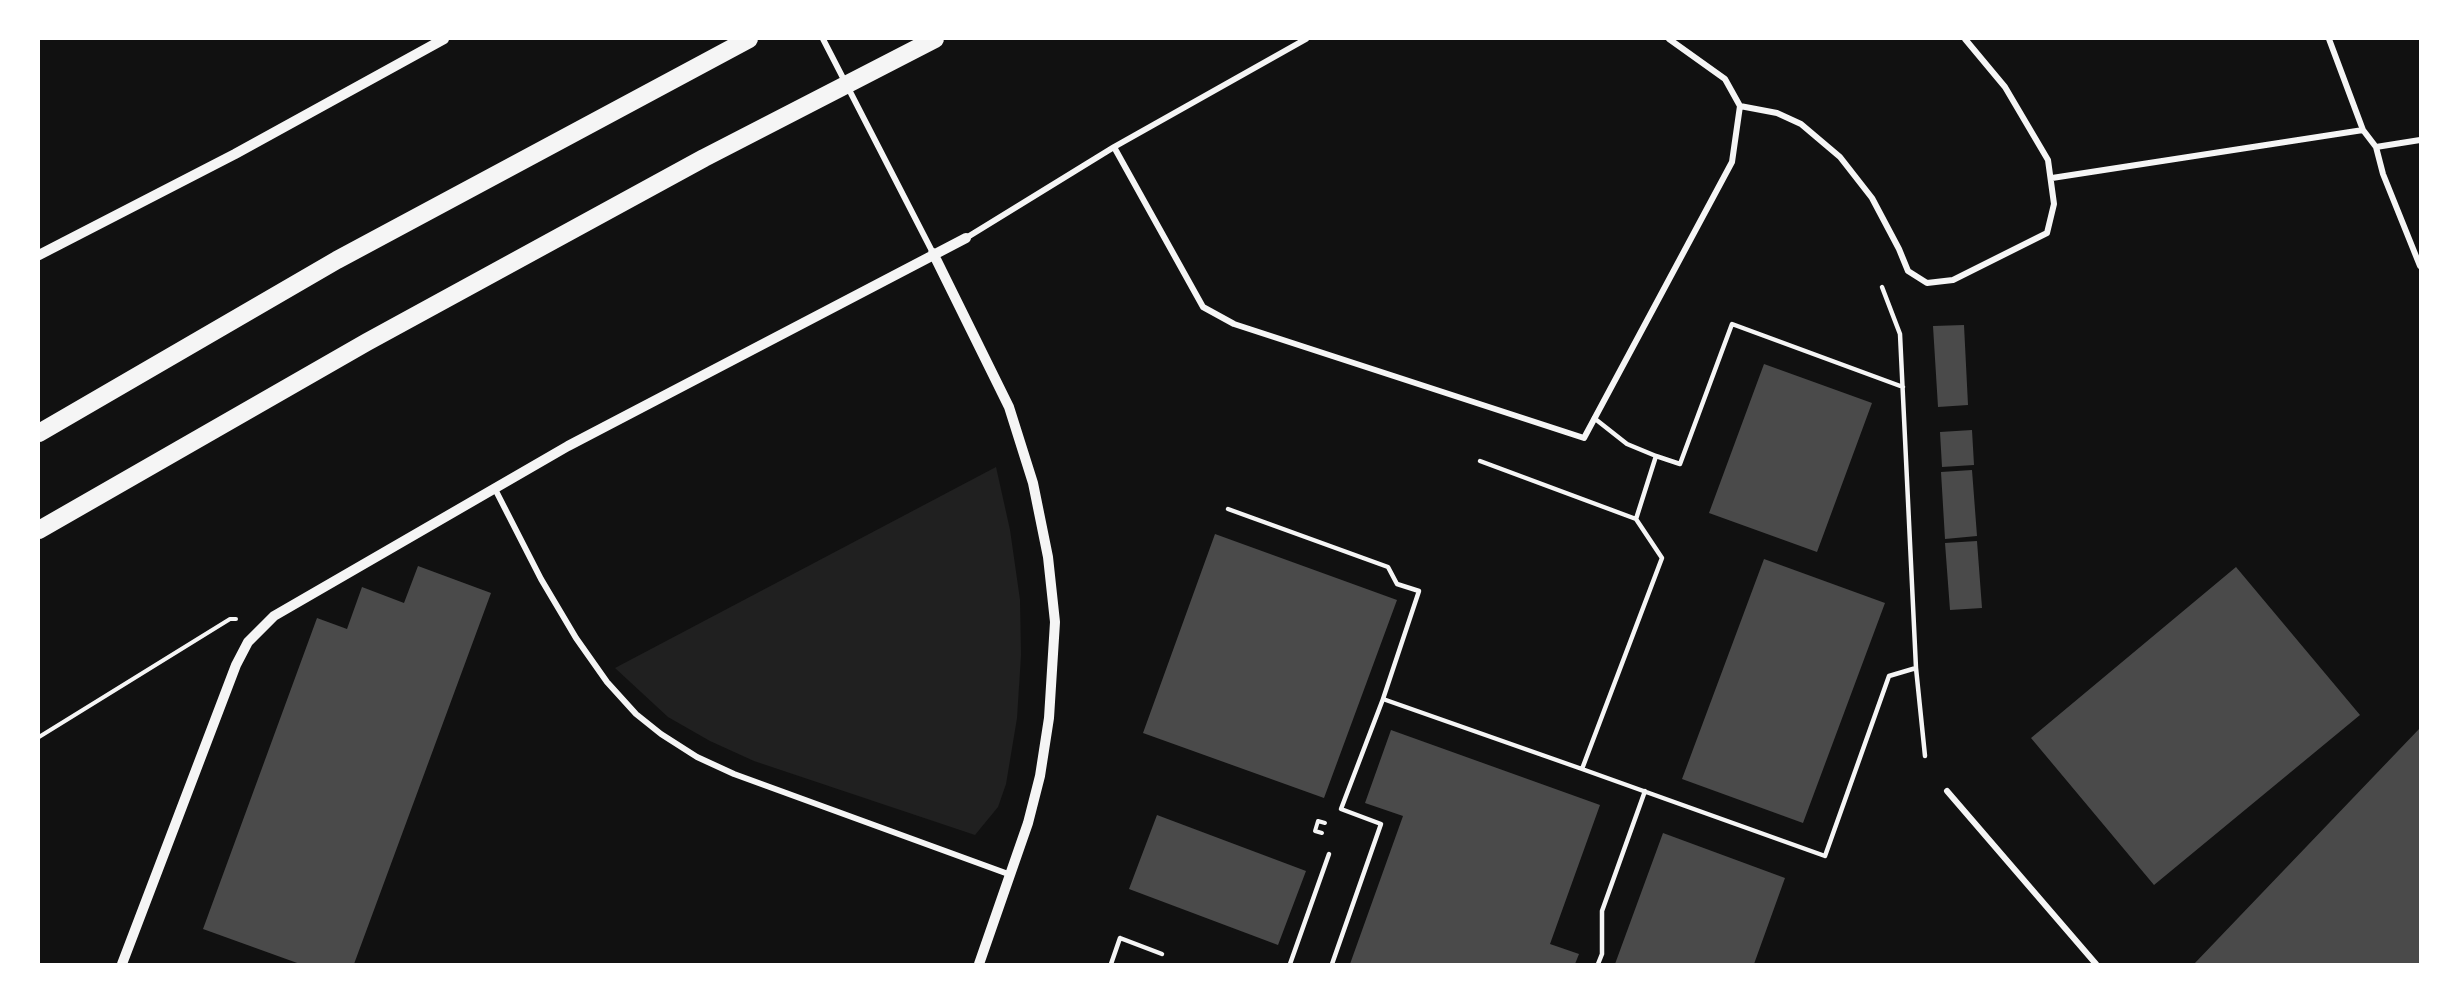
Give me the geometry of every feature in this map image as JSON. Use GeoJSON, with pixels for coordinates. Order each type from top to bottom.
{"type":"FeatureCollection","features":[{"type":"Feature","properties":{"kind":"highway"},"geometry":{"type":"LineString","coordinates":[[39,434],[337,260],[749,39]]}},
{"type":"Feature","properties":{"kind":"highway"},"geometry":{"type":"LineString","coordinates":[[39,530],[388,330],[704,158],[935,39]]}},
{"type":"Feature","properties":{"kind":"street"},"geometry":{"type":"LineString","coordinates":[[39,255],[235,154],[444,39]]}},
{"type":"Feature","properties":{"kind":"street"},"geometry":{"type":"LineString","coordinates":[[823,39],[1009,407],[1033,483],[1048,557],[1055,622],[1049,718],[1040,776],[1011,875],[979,964]]}},
{"type":"Feature","properties":{"kind":"street"},"geometry":{"type":"LineString","coordinates":[[122,964],[236,665],[248,642],[274,616],[568,446],[966,237],[1114,147],[1306,39]]}},
{"type":"Feature","properties":{"kind":"street"},"geometry":{"type":"LineString","coordinates":[[1114,147],[1203,307],[1234,324],[1584,438],[1732,162],[1740,106],[1725,79],[1669,39]]}},
{"type":"Feature","properties":{"kind":"street"},"geometry":{"type":"LineString","coordinates":[[1740,106],[1777,112],[1801,124],[1840,157],[1872,198],[1908,271],[1927,284],[1953,280],[2047,233],[2054,204],[2048,160],[2005,87],[1965,39]]}},
{"type":"Feature","properties":{"kind":"street"},"geometry":{"type":"LineString","coordinates":[[2329,39],[2363,130],[2376,147],[2383,174],[2420,266]]}},
{"type":"Feature","properties":{"kind":"street"},"geometry":{"type":"LineString","coordinates":[[2052,178],[2363,130]]}},
{"type":"Feature","properties":{"kind":"street"},"geometry":{"type":"LineString","coordinates":[[2376,147],[2420,140]]}},
{"type":"Feature","properties":{"kind":"street"},"geometry":{"type":"LineString","coordinates":[[495,489],[541,579],[576,638],[607,682],[636,714],[661,734],[697,757],[734,774],[1011,875]]}},
{"type":"Feature","properties":{"kind":"street"},"geometry":{"type":"LineString","coordinates":[[1947,791],[2096,964]]}},
{"type":"Feature","properties":{"kind":"lane"},"geometry":{"type":"LineString","coordinates":[[1882,286],[1900,334],[1916,668],[1925,756]]}},
{"type":"Feature","properties":{"kind":"lane"},"geometry":{"type":"LineString","coordinates":[[1594,418],[1628,444],[1680,464],[1732,324],[1903,387]]}},
{"type":"Feature","properties":{"kind":"lane"},"geometry":{"type":"LineString","coordinates":[[1636,519],[1656,456]]}},
{"type":"Feature","properties":{"kind":"lane"},"geometry":{"type":"LineString","coordinates":[[1480,460],[1636,519],[1662,558],[1582,769]]}},
{"type":"Feature","properties":{"kind":"lane"},"geometry":{"type":"LineString","coordinates":[[1228,509],[1388,567],[1397,584],[1419,591],[1383,699],[1341,809],[1381,824],[1332,964]]}},
{"type":"Feature","properties":{"kind":"lane"},"geometry":{"type":"LineString","coordinates":[[1383,699],[1825,856],[1889,676],[1916,668]]}},
{"type":"Feature","properties":{"kind":"lane"},"geometry":{"type":"LineString","coordinates":[[1598,964],[1602,954],[1602,911],[1645,791]]}},
{"type":"Feature","properties":{"kind":"lane"},"geometry":{"type":"LineString","coordinates":[[1290,964],[1329,855]]}},
{"type":"Feature","properties":{"kind":"lane"},"geometry":{"type":"LineString","coordinates":[[1111,964],[1120,938],[1162,954]]}},
{"type":"Feature","properties":{"kind":"path"},"geometry":{"type":"LineString","coordinates":[[39,737],[230,619],[274,616]]}},
{"type":"Feature","properties":{"kind":"path"},"geometry":{"type":"LineString","coordinates":[[1315,831],[1318,821]]}},
{"type":"Feature","properties":{"kind":"shaded area"},"geometry":{"type":"Polygon","coordinates":[[[996,467],[1010,530],[1020,600],[1021,655],[1017,718],[1006,784],[998,807],[975,835],[754,761],[710,741],[668,717],[615,668],[996,467]]]}},
{"type":"Feature","properties":{"kind":"building"},"geometry":{"type":"Polygon","coordinates":[[[1964,325],[1968,405],[1938,407],[1933,326],[1964,325]]]}},
{"type":"Feature","properties":{"kind":"building"},"geometry":{"type":"Polygon","coordinates":[[[1764,364],[1872,403],[1817,552],[1709,513],[1764,364]]]}},
{"type":"Feature","properties":{"kind":"building"},"geometry":{"type":"Polygon","coordinates":[[[1972,430],[1974,465],[1942,467],[1940,432],[1972,430]]]}},
{"type":"Feature","properties":{"kind":"building"},"geometry":{"type":"Polygon","coordinates":[[[1972,470],[1977,536],[1945,539],[1941,472],[1972,470]]]}},
{"type":"Feature","properties":{"kind":"building"},"geometry":{"type":"Polygon","coordinates":[[[1215,534],[1397,600],[1324,798],[1143,733],[1215,534]]]}},
{"type":"Feature","properties":{"kind":"building"},"geometry":{"type":"Polygon","coordinates":[[[1977,541],[1982,608],[1950,610],[1945,543],[1977,541]]]}},
{"type":"Feature","properties":{"kind":"building"},"geometry":{"type":"Polygon","coordinates":[[[1764,559],[1885,603],[1803,823],[1682,779],[1764,559]]]}},
{"type":"Feature","properties":{"kind":"building"},"geometry":{"type":"Polygon","coordinates":[[[418,566],[491,593],[354,964],[300,964],[203,929],[317,618],[347,629],[362,587],[404,603],[418,566]]]}},
{"type":"Feature","properties":{"kind":"building"},"geometry":{"type":"Polygon","coordinates":[[[2236,567],[2360,715],[2154,885],[2031,738],[2236,567]]]}},
{"type":"Feature","properties":{"kind":"building"},"geometry":{"type":"Polygon","coordinates":[[[2420,728],[2420,964],[2194,964],[2420,728]]]}},
{"type":"Feature","properties":{"kind":"building"},"geometry":{"type":"Polygon","coordinates":[[[1391,730],[1600,805],[1550,944],[1579,954],[1575,964],[1350,964],[1403,816],[1365,803],[1391,730]]]}},
{"type":"Feature","properties":{"kind":"building"},"geometry":{"type":"Polygon","coordinates":[[[1157,815],[1306,871],[1278,945],[1129,889],[1157,815]]]}},
{"type":"Feature","properties":{"kind":"building"},"geometry":{"type":"Polygon","coordinates":[[[1663,833],[1785,878],[1754,964],[1615,964],[1663,833]]]}}]}
